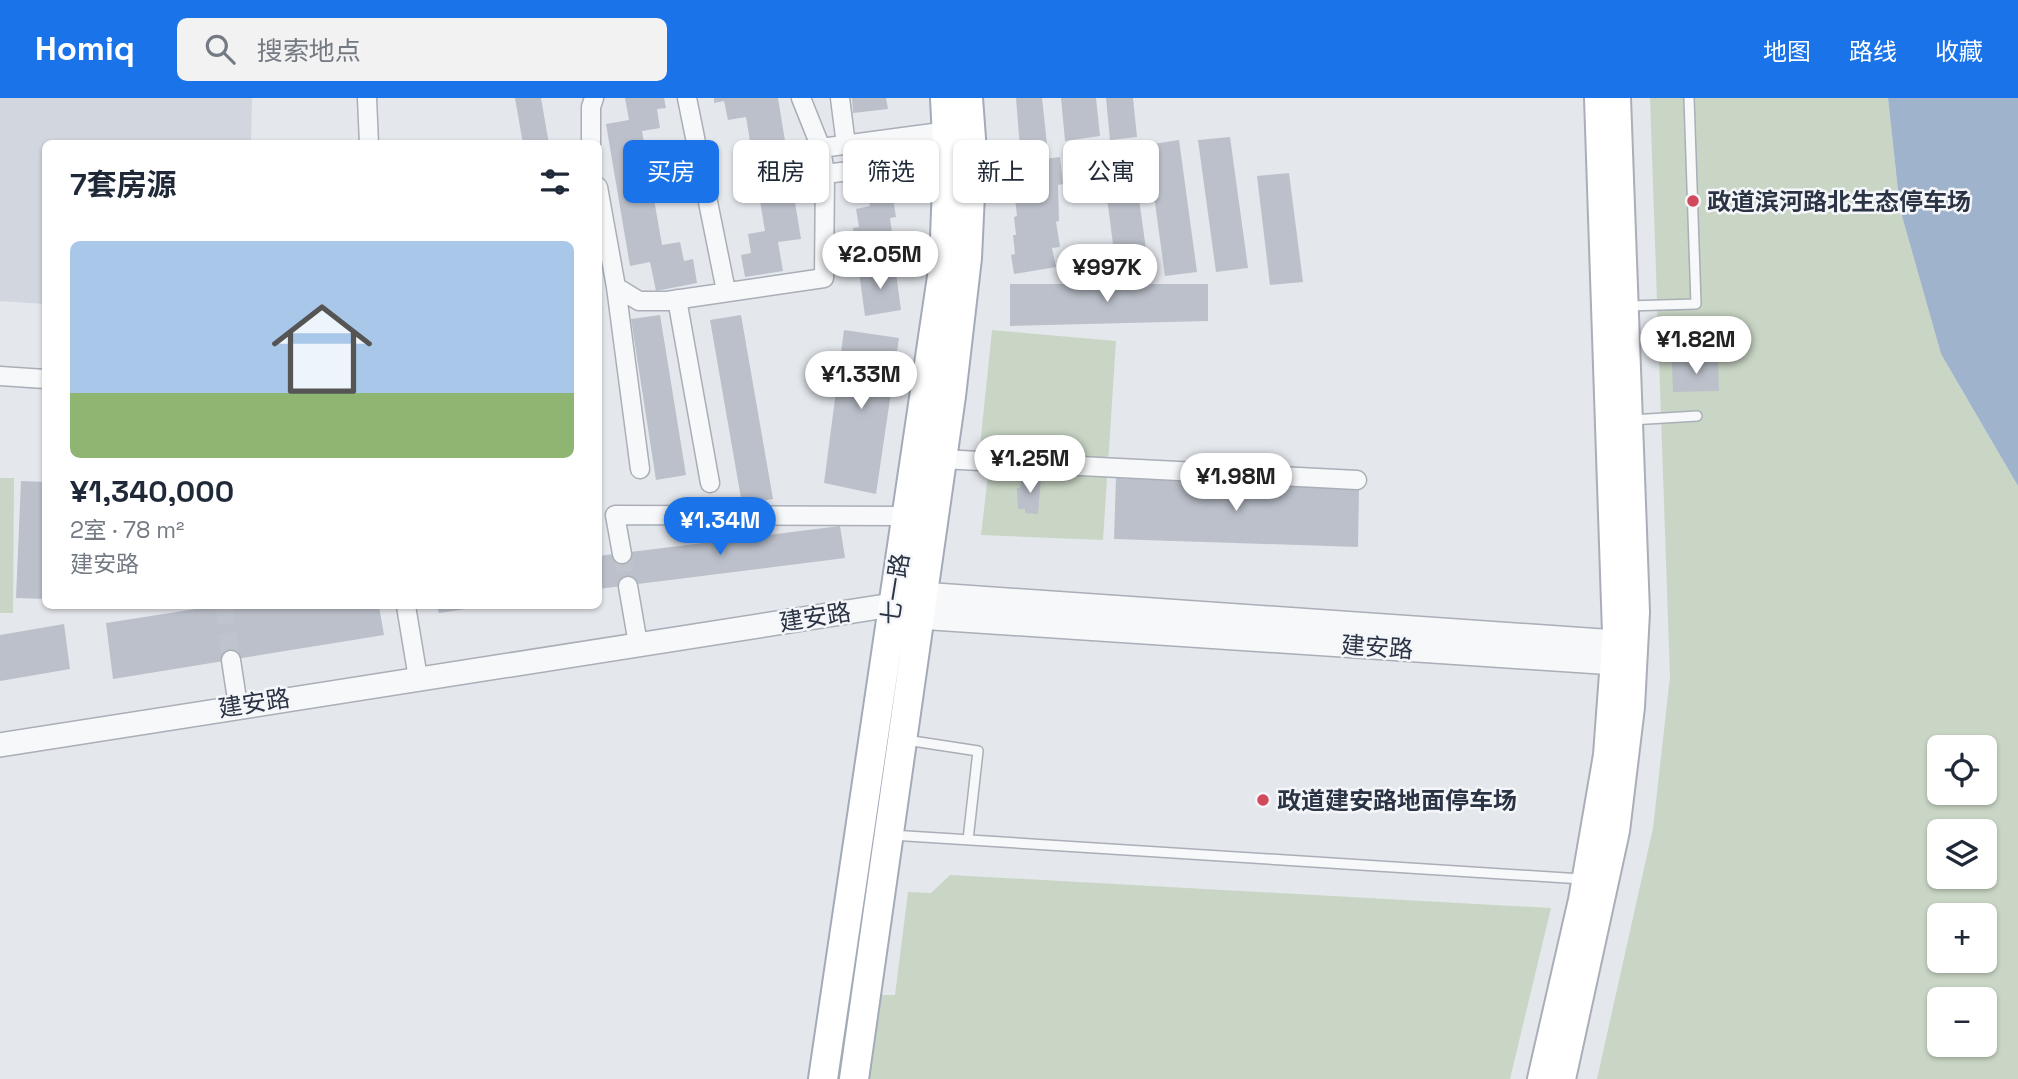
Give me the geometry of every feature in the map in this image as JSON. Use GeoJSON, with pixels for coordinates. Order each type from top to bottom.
{"type":"FeatureCollection","features":[{"type":"Feature","properties":{"kind":"main road","name":"七一路"},"geometry":{"type":"LineString","coordinates":[[823,1079],[944,262],[948,145],[945,98]]}},
{"type":"Feature","properties":{"kind":"main road","name":"七一路"},"geometry":{"type":"LineString","coordinates":[[854,1079],[903,740],[967,258],[972,152],[968,98]]}},
{"type":"Feature","properties":{"kind":"main road"},"geometry":{"type":"LineString","coordinates":[[1563,1079],[1617,831],[1624,653],[1597,98]]}},
{"type":"Feature","properties":{"kind":"main road"},"geometry":{"type":"LineString","coordinates":[[1540,1079],[1584,879],[1624,653],[1637,612],[1618,98]]}},
{"type":"Feature","properties":{"kind":"street"},"geometry":{"type":"LineString","coordinates":[[367,98],[369,140]]}},
{"type":"Feature","properties":{"kind":"street"},"geometry":{"type":"LineString","coordinates":[[591,140],[591,107],[594,98]]}},
{"type":"Feature","properties":{"kind":"street"},"geometry":{"type":"LineString","coordinates":[[687,98],[726,291]]}},
{"type":"Feature","properties":{"kind":"street"},"geometry":{"type":"LineString","coordinates":[[801,98],[818,140]]}},
{"type":"Feature","properties":{"kind":"street"},"geometry":{"type":"LineString","coordinates":[[839,98],[845,140]]}},
{"type":"Feature","properties":{"kind":"street"},"geometry":{"type":"LineString","coordinates":[[939,145],[948,145]]}},
{"type":"Feature","properties":{"kind":"street"},"geometry":{"type":"LineString","coordinates":[[829,173],[948,145]]}},
{"type":"Feature","properties":{"kind":"street"},"geometry":{"type":"LineString","coordinates":[[616,287],[639,300],[677,299],[824,278],[825,203]]}},
{"type":"Feature","properties":{"kind":"street"},"geometry":{"type":"LineString","coordinates":[[602,209],[616,287],[639,469]]}},
{"type":"Feature","properties":{"kind":"street"},"geometry":{"type":"LineString","coordinates":[[677,299],[710,483]]}},
{"type":"Feature","properties":{"kind":"street"},"geometry":{"type":"LineString","coordinates":[[0,376],[42,379]]}},
{"type":"Feature","properties":{"kind":"street"},"geometry":{"type":"LineString","coordinates":[[941,459],[1357,480]]}},
{"type":"Feature","properties":{"kind":"street"},"geometry":{"type":"LineString","coordinates":[[622,554],[607,514],[903,516]]}},
{"type":"Feature","properties":{"kind":"street"},"geometry":{"type":"LineString","coordinates":[[628,586],[638,644]]}},
{"type":"Feature","properties":{"kind":"street","name":"建安路"},"geometry":{"type":"LineString","coordinates":[[0,745],[892,605],[1624,653]]}},
{"type":"Feature","properties":{"kind":"street"},"geometry":{"type":"LineString","coordinates":[[406,609],[418,678]]}},
{"type":"Feature","properties":{"kind":"street"},"geometry":{"type":"LineString","coordinates":[[231,660],[238,706]]}},
{"type":"Feature","properties":{"kind":"lane"},"geometry":{"type":"LineString","coordinates":[[1625,306],[1696,304],[1689,98]]}},
{"type":"Feature","properties":{"kind":"lane"},"geometry":{"type":"LineString","coordinates":[[1629,420],[1697,416]]}},
{"type":"Feature","properties":{"kind":"lane"},"geometry":{"type":"LineString","coordinates":[[903,740],[978,751],[968,840]]}},
{"type":"Feature","properties":{"kind":"lane"},"geometry":{"type":"LineString","coordinates":[[889,835],[1584,879]]}},
{"type":"Feature","properties":{"kind":"shaded area"},"geometry":{"type":"Polygon","coordinates":[[[0,98],[252,98],[251,140],[42,140],[42,304],[0,301],[0,98]]]}},
{"type":"Feature","properties":{"kind":"green space"},"geometry":{"type":"Polygon","coordinates":[[[1650,98],[1888,98],[1900,209],[1941,354],[2018,486],[2018,1079],[1597,1079],[1653,828],[1670,677],[1650,98]]]}},
{"type":"Feature","properties":{"kind":"green space"},"geometry":{"type":"Polygon","coordinates":[[[992,330],[1116,341],[1103,540],[981,535],[989,467],[978,466],[992,330]]]}},
{"type":"Feature","properties":{"kind":"green space"},"geometry":{"type":"Polygon","coordinates":[[[0,478],[14,478],[13,613],[0,613],[0,478]]]}},
{"type":"Feature","properties":{"kind":"green space"},"geometry":{"type":"Polygon","coordinates":[[[950,875],[1551,908],[1510,1079],[869,1079],[881,995],[895,995],[908,892],[931,893],[950,875]]]}},
{"type":"Feature","properties":{"kind":"water"},"geometry":{"type":"Polygon","coordinates":[[[1888,98],[2018,98],[2018,486],[1941,354],[1900,209],[1888,98]]]}},
{"type":"Feature","properties":{"kind":"building"},"geometry":{"type":"Polygon","coordinates":[[[515,98],[541,98],[548,140],[522,140],[515,98]]]}},
{"type":"Feature","properties":{"kind":"building"},"geometry":{"type":"Polygon","coordinates":[[[625,98],[664,98],[666,108],[657,109],[660,128],[642,131],[644,140],[623,140],[623,203],[655,203],[662,245],[680,242],[684,261],[693,259],[697,283],[656,291],[650,262],[630,266],[606,124],[629,120],[625,98]]]}},
{"type":"Feature","properties":{"kind":"building"},"geometry":{"type":"Polygon","coordinates":[[[714,98],[778,98],[785,140],[750,140],[746,117],[728,120],[724,101],[714,103],[714,98]]]}},
{"type":"Feature","properties":{"kind":"building"},"geometry":{"type":"Polygon","coordinates":[[[852,98],[886,98],[888,109],[853,113],[852,98]]]}},
{"type":"Feature","properties":{"kind":"building"},"geometry":{"type":"Polygon","coordinates":[[[1016,98],[1042,98],[1047,140],[1019,140],[1016,98]]]}},
{"type":"Feature","properties":{"kind":"building"},"geometry":{"type":"Polygon","coordinates":[[[1061,98],[1096,98],[1100,136],[1065,140],[1061,98]]]}},
{"type":"Feature","properties":{"kind":"building"},"geometry":{"type":"Polygon","coordinates":[[[1106,98],[1133,98],[1137,137],[1110,140],[1106,98]]]}},
{"type":"Feature","properties":{"kind":"building"},"geometry":{"type":"Polygon","coordinates":[[[1230,137],[1248,268],[1216,272],[1198,140],[1230,137]]]}},
{"type":"Feature","properties":{"kind":"building"},"geometry":{"type":"Polygon","coordinates":[[[1179,140],[1197,272],[1165,276],[1155,203],[1159,203],[1159,143],[1179,140]]]}},
{"type":"Feature","properties":{"kind":"building"},"geometry":{"type":"Polygon","coordinates":[[[1060,157],[1063,184],[1058,185],[1059,221],[1056,222],[1060,247],[1052,248],[1056,267],[1014,274],[1011,255],[1015,254],[1013,235],[1016,235],[1016,203],[1049,203],[1049,158],[1060,157]]]}},
{"type":"Feature","properties":{"kind":"building"},"geometry":{"type":"Polygon","coordinates":[[[1289,173],[1303,282],[1270,285],[1257,176],[1289,173]]]}},
{"type":"Feature","properties":{"kind":"building"},"geometry":{"type":"Polygon","coordinates":[[[760,203],[795,203],[801,239],[778,242],[783,271],[745,277],[741,255],[751,253],[748,234],[765,231],[760,203]]]}},
{"type":"Feature","properties":{"kind":"building"},"geometry":{"type":"Polygon","coordinates":[[[869,203],[894,203],[896,217],[890,218],[895,254],[857,262],[853,228],[859,227],[856,209],[870,206],[869,203]]]}},
{"type":"Feature","properties":{"kind":"building"},"geometry":{"type":"Polygon","coordinates":[[[1108,203],[1140,203],[1150,279],[1118,283],[1108,203]]]}},
{"type":"Feature","properties":{"kind":"building"},"geometry":{"type":"Polygon","coordinates":[[[895,266],[901,310],[865,316],[859,272],[895,266]]]}},
{"type":"Feature","properties":{"kind":"building"},"geometry":{"type":"Polygon","coordinates":[[[1010,284],[1208,284],[1208,321],[1010,326],[1010,284]]]}},
{"type":"Feature","properties":{"kind":"building"},"geometry":{"type":"Polygon","coordinates":[[[660,315],[686,475],[656,480],[631,319],[660,315]]]}},
{"type":"Feature","properties":{"kind":"building"},"geometry":{"type":"Polygon","coordinates":[[[741,315],[773,499],[742,504],[710,320],[741,315]]]}},
{"type":"Feature","properties":{"kind":"building"},"geometry":{"type":"Polygon","coordinates":[[[844,330],[899,338],[876,494],[824,483],[844,330]]]}},
{"type":"Feature","properties":{"kind":"building"},"geometry":{"type":"Polygon","coordinates":[[[1718,361],[1719,391],[1673,392],[1672,362],[1718,361]]]}},
{"type":"Feature","properties":{"kind":"building"},"geometry":{"type":"Polygon","coordinates":[[[1027,476],[1041,477],[1038,514],[1025,513],[1025,509],[1018,509],[1017,488],[1020,488],[1021,481],[1027,481],[1027,476]]]}},
{"type":"Feature","properties":{"kind":"building"},"geometry":{"type":"Polygon","coordinates":[[[1116,478],[1359,489],[1358,547],[1114,539],[1116,478]]]}},
{"type":"Feature","properties":{"kind":"building"},"geometry":{"type":"Polygon","coordinates":[[[21,481],[42,482],[42,599],[16,598],[21,481]]]}},
{"type":"Feature","properties":{"kind":"building"},"geometry":{"type":"Polygon","coordinates":[[[840,526],[845,558],[602,588],[602,556],[840,526]]]}},
{"type":"Feature","properties":{"kind":"building"},"geometry":{"type":"Polygon","coordinates":[[[196,609],[380,609],[384,635],[113,679],[106,623],[196,609]]]}},
{"type":"Feature","properties":{"kind":"building"},"geometry":{"type":"Polygon","coordinates":[[[438,609],[466,609],[439,613],[438,609]]]}},
{"type":"Feature","properties":{"kind":"building"},"geometry":{"type":"Polygon","coordinates":[[[64,624],[70,669],[0,681],[0,635],[64,624]]]}},
{"type":"Feature","properties":{"kind":"tunnel"},"geometry":{"type":"LineString","coordinates":[[622,554],[628,586]]}},
{"type":"Feature","properties":{"kind":"tunnel"},"geometry":{"type":"LineString","coordinates":[[224,609],[231,660]]}},
{"type":"Feature","properties":{"kind":"place","name":"政道滨河路北生态停车场"},"geometry":{"type":"Point","coordinates":[1693,201]}},
{"type":"Feature","properties":{"kind":"place","name":"政道建安路地面停车场"},"geometry":{"type":"Point","coordinates":[1263,800]}}]}
